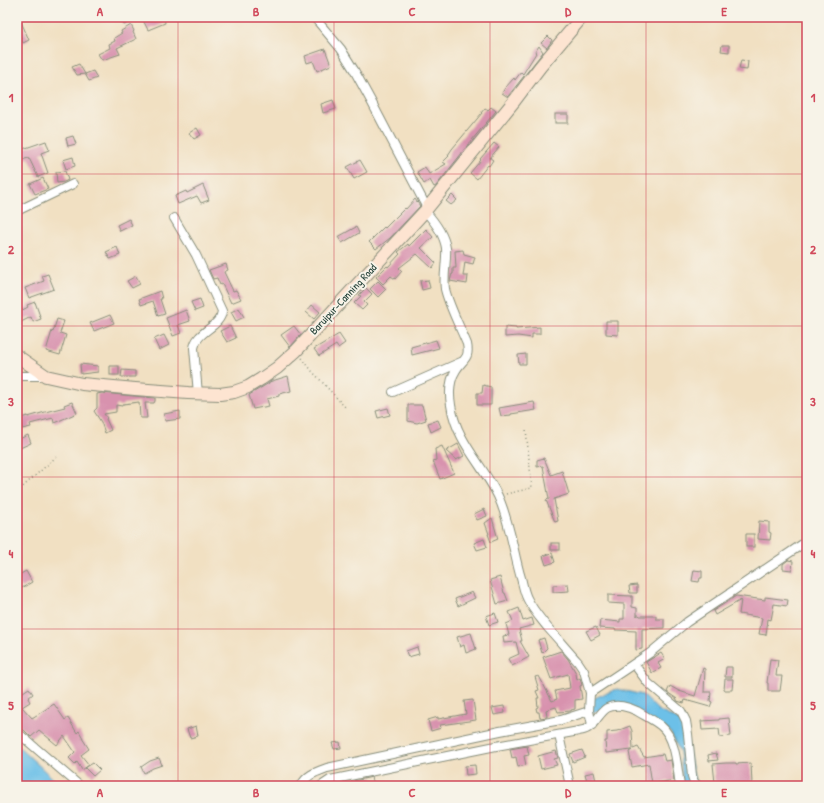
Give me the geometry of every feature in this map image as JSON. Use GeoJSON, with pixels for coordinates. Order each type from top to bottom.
{"type":"FeatureCollection","features":[{"type":"Feature","properties":{"kind":"main road","name":"Baruipur-Canning Road"},"geometry":{"type":"LineString","coordinates":[[17,356],[46,376],[82,384],[198,394],[220,394],[234,392],[248,387],[277,368],[296,351],[426,209],[582,17]]}},
{"type":"Feature","properties":{"kind":"street"},"geometry":{"type":"LineString","coordinates":[[314,17],[341,50],[354,70],[444,241],[446,249],[444,281],[449,300],[468,350],[464,361],[456,370],[452,380],[450,392],[454,421],[466,445],[498,495],[505,511],[526,597],[536,614],[578,662],[584,671],[590,693],[589,711],[592,725]]}},
{"type":"Feature","properties":{"kind":"street"},"geometry":{"type":"LineString","coordinates":[[17,211],[73,184]]}},
{"type":"Feature","properties":{"kind":"street"},"geometry":{"type":"LineString","coordinates":[[174,218],[196,255],[222,311],[221,317],[199,337],[194,344],[198,394]]}},
{"type":"Feature","properties":{"kind":"street"},"geometry":{"type":"LineString","coordinates":[[393,392],[464,361]]}},
{"type":"Feature","properties":{"kind":"street"},"geometry":{"type":"LineString","coordinates":[[17,376],[46,376]]}},
{"type":"Feature","properties":{"kind":"street"},"geometry":{"type":"LineString","coordinates":[[590,693],[650,653],[687,622],[807,541]]}},
{"type":"Feature","properties":{"kind":"street"},"geometry":{"type":"LineString","coordinates":[[634,664],[648,683],[681,711],[686,721],[692,776],[694,782],[698,786]]}},
{"type":"Feature","properties":{"kind":"street"},"geometry":{"type":"LineString","coordinates":[[320,786],[330,780],[496,746],[580,731],[587,729],[592,725],[607,708],[620,706],[630,708],[660,725],[668,734],[674,747],[680,786]]}},
{"type":"Feature","properties":{"kind":"street"},"geometry":{"type":"LineString","coordinates":[[300,786],[309,775],[327,768],[500,730],[561,720],[589,711]]}},
{"type":"Feature","properties":{"kind":"street"},"geometry":{"type":"LineString","coordinates":[[17,732],[80,786]]}},
{"type":"Feature","properties":{"kind":"street"},"geometry":{"type":"LineString","coordinates":[[559,735],[570,786]]}},
{"type":"Feature","properties":{"kind":"path"},"geometry":{"type":"LineString","coordinates":[[296,351],[345,407]]}},
{"type":"Feature","properties":{"kind":"path"},"geometry":{"type":"LineString","coordinates":[[498,495],[532,488],[526,429]]}},
{"type":"Feature","properties":{"kind":"path"},"geometry":{"type":"LineString","coordinates":[[17,492],[56,457]]}},
{"type":"Feature","properties":{"kind":"water"},"geometry":{"type":"Polygon","coordinates":[[[617,689],[643,695],[659,711],[683,722],[696,786],[683,786],[680,752],[670,732],[618,704],[589,714],[592,699],[617,689]]]}},
{"type":"Feature","properties":{"kind":"water"},"geometry":{"type":"Polygon","coordinates":[[[17,745],[61,786],[17,786],[17,745]]]}},
{"type":"Feature","properties":{"kind":"building"},"geometry":{"type":"Polygon","coordinates":[[[17,17],[19,17],[29,40],[23,43],[17,28],[17,17]]]}},
{"type":"Feature","properties":{"kind":"building"},"geometry":{"type":"Polygon","coordinates":[[[119,17],[128,17],[130,22],[124,25],[119,17]]]}},
{"type":"Feature","properties":{"kind":"building"},"geometry":{"type":"Polygon","coordinates":[[[149,17],[153,20],[164,17],[165,23],[148,30],[143,20],[149,17]]]}},
{"type":"Feature","properties":{"kind":"building"},"geometry":{"type":"Polygon","coordinates":[[[131,25],[136,39],[117,48],[120,54],[102,60],[98,54],[110,48],[109,44],[115,41],[114,38],[122,33],[121,31],[131,25]]]}},
{"type":"Feature","properties":{"kind":"building"},"geometry":{"type":"Polygon","coordinates":[[[548,36],[552,40],[547,48],[541,43],[548,36]]]}},
{"type":"Feature","properties":{"kind":"building"},"geometry":{"type":"Polygon","coordinates":[[[722,45],[729,45],[729,52],[721,51],[722,45]]]}},
{"type":"Feature","properties":{"kind":"building"},"geometry":{"type":"Polygon","coordinates":[[[539,46],[543,52],[508,97],[502,93],[514,78],[515,80],[521,72],[523,74],[539,46]]]}},
{"type":"Feature","properties":{"kind":"building"},"geometry":{"type":"Polygon","coordinates":[[[325,49],[331,65],[317,71],[313,61],[307,63],[305,56],[325,49]]]}},
{"type":"Feature","properties":{"kind":"building"},"geometry":{"type":"Polygon","coordinates":[[[741,60],[748,61],[747,70],[739,69],[741,60]]]}},
{"type":"Feature","properties":{"kind":"building"},"geometry":{"type":"Polygon","coordinates":[[[79,64],[85,74],[77,75],[72,67],[79,64]]]}},
{"type":"Feature","properties":{"kind":"building"},"geometry":{"type":"Polygon","coordinates":[[[93,71],[97,78],[89,81],[85,74],[93,71]]]}},
{"type":"Feature","properties":{"kind":"building"},"geometry":{"type":"Polygon","coordinates":[[[333,100],[336,109],[323,113],[321,104],[333,100]]]}},
{"type":"Feature","properties":{"kind":"building"},"geometry":{"type":"Polygon","coordinates":[[[491,107],[496,111],[436,186],[434,187],[430,180],[424,184],[417,172],[425,167],[429,174],[446,164],[443,162],[449,156],[448,155],[452,149],[485,108],[488,110],[491,107]]]}},
{"type":"Feature","properties":{"kind":"building"},"geometry":{"type":"Polygon","coordinates":[[[555,114],[568,114],[568,123],[555,123],[555,114]]]}},
{"type":"Feature","properties":{"kind":"building"},"geometry":{"type":"Polygon","coordinates":[[[197,128],[201,135],[194,139],[189,133],[197,128]]]}},
{"type":"Feature","properties":{"kind":"building"},"geometry":{"type":"Polygon","coordinates":[[[73,136],[76,144],[68,146],[66,138],[73,136]]]}},
{"type":"Feature","properties":{"kind":"building"},"geometry":{"type":"Polygon","coordinates":[[[46,141],[49,150],[41,153],[48,173],[38,177],[29,158],[17,161],[17,151],[46,141]]]}},
{"type":"Feature","properties":{"kind":"building"},"geometry":{"type":"Polygon","coordinates":[[[494,143],[499,147],[490,158],[493,160],[477,179],[470,173],[494,143]]]}},
{"type":"Feature","properties":{"kind":"building"},"geometry":{"type":"Polygon","coordinates":[[[73,157],[75,166],[66,169],[63,160],[73,157]]]}},
{"type":"Feature","properties":{"kind":"building"},"geometry":{"type":"Polygon","coordinates":[[[360,160],[367,172],[354,179],[347,167],[360,160]]]}},
{"type":"Feature","properties":{"kind":"building"},"geometry":{"type":"Polygon","coordinates":[[[65,171],[68,180],[57,183],[56,172],[65,171]]]}},
{"type":"Feature","properties":{"kind":"building"},"geometry":{"type":"Polygon","coordinates":[[[43,178],[48,189],[35,194],[30,184],[43,178]]]}},
{"type":"Feature","properties":{"kind":"building"},"geometry":{"type":"Polygon","coordinates":[[[203,185],[209,200],[201,203],[197,196],[178,204],[175,196],[186,191],[187,193],[203,185]]]}},
{"type":"Feature","properties":{"kind":"building"},"geometry":{"type":"Polygon","coordinates":[[[452,195],[457,200],[451,205],[446,201],[452,195]]]}},
{"type":"Feature","properties":{"kind":"building"},"geometry":{"type":"Polygon","coordinates":[[[415,199],[420,206],[390,238],[376,249],[369,242],[415,199]]]}},
{"type":"Feature","properties":{"kind":"building"},"geometry":{"type":"Polygon","coordinates":[[[129,219],[132,225],[120,231],[117,225],[129,219]]]}},
{"type":"Feature","properties":{"kind":"building"},"geometry":{"type":"Polygon","coordinates":[[[356,227],[359,233],[342,243],[338,237],[356,227]]]}},
{"type":"Feature","properties":{"kind":"building"},"geometry":{"type":"Polygon","coordinates":[[[426,229],[433,237],[421,248],[436,263],[432,268],[417,254],[399,268],[402,271],[395,279],[391,276],[383,284],[376,277],[400,254],[398,252],[408,244],[409,246],[426,229]]]}},
{"type":"Feature","properties":{"kind":"building"},"geometry":{"type":"Polygon","coordinates":[[[117,247],[120,255],[110,259],[106,252],[117,247]]]}},
{"type":"Feature","properties":{"kind":"building"},"geometry":{"type":"Polygon","coordinates":[[[463,250],[464,254],[475,257],[473,264],[465,262],[463,276],[468,276],[467,284],[450,281],[453,274],[453,268],[456,268],[455,251],[463,250]]]}},
{"type":"Feature","properties":{"kind":"building"},"geometry":{"type":"Polygon","coordinates":[[[226,264],[228,270],[224,272],[233,291],[236,290],[241,299],[231,303],[222,284],[220,285],[217,278],[213,279],[209,270],[226,264]]]}},
{"type":"Feature","properties":{"kind":"building"},"geometry":{"type":"Polygon","coordinates":[[[48,274],[54,289],[29,298],[25,288],[44,281],[42,276],[48,274]]]}},
{"type":"Feature","properties":{"kind":"building"},"geometry":{"type":"Polygon","coordinates":[[[136,276],[140,284],[132,288],[127,281],[136,276]]]}},
{"type":"Feature","properties":{"kind":"building"},"geometry":{"type":"Polygon","coordinates":[[[428,280],[430,288],[422,290],[420,281],[428,280]]]}},
{"type":"Feature","properties":{"kind":"building"},"geometry":{"type":"Polygon","coordinates":[[[378,281],[386,289],[378,297],[370,289],[378,281]]]}},
{"type":"Feature","properties":{"kind":"building"},"geometry":{"type":"Polygon","coordinates":[[[366,288],[372,294],[364,302],[367,305],[362,310],[354,303],[366,288]]]}},
{"type":"Feature","properties":{"kind":"building"},"geometry":{"type":"Polygon","coordinates":[[[160,291],[162,299],[160,299],[165,314],[158,316],[153,301],[141,305],[139,299],[160,291]]]}},
{"type":"Feature","properties":{"kind":"building"},"geometry":{"type":"Polygon","coordinates":[[[200,299],[203,308],[195,311],[191,302],[200,299]]]}},
{"type":"Feature","properties":{"kind":"building"},"geometry":{"type":"Polygon","coordinates":[[[35,302],[41,319],[33,322],[31,317],[17,324],[17,313],[28,307],[27,305],[35,302]]]}},
{"type":"Feature","properties":{"kind":"building"},"geometry":{"type":"Polygon","coordinates":[[[312,305],[320,312],[314,319],[306,312],[312,305]]]}},
{"type":"Feature","properties":{"kind":"building"},"geometry":{"type":"Polygon","coordinates":[[[239,308],[244,317],[236,321],[231,312],[239,308]]]}},
{"type":"Feature","properties":{"kind":"building"},"geometry":{"type":"Polygon","coordinates":[[[186,310],[190,321],[178,325],[181,333],[173,336],[166,318],[186,310]]]}},
{"type":"Feature","properties":{"kind":"building"},"geometry":{"type":"Polygon","coordinates":[[[110,315],[114,323],[94,331],[90,323],[110,315]]]}},
{"type":"Feature","properties":{"kind":"building"},"geometry":{"type":"Polygon","coordinates":[[[57,319],[64,321],[60,333],[66,335],[60,355],[46,351],[57,319]]]}},
{"type":"Feature","properties":{"kind":"building"},"geometry":{"type":"Polygon","coordinates":[[[606,321],[618,321],[618,335],[606,334],[606,321]]]}},
{"type":"Feature","properties":{"kind":"building"},"geometry":{"type":"Polygon","coordinates":[[[230,326],[236,338],[227,342],[220,331],[230,326]]]}},
{"type":"Feature","properties":{"kind":"building"},"geometry":{"type":"Polygon","coordinates":[[[294,326],[301,335],[290,347],[281,335],[294,326]]]}},
{"type":"Feature","properties":{"kind":"building"},"geometry":{"type":"Polygon","coordinates":[[[505,327],[516,329],[540,327],[540,334],[532,334],[532,338],[518,336],[505,337],[505,327]]]}},
{"type":"Feature","properties":{"kind":"building"},"geometry":{"type":"Polygon","coordinates":[[[339,334],[345,343],[338,348],[336,345],[319,356],[314,349],[339,334]]]}},
{"type":"Feature","properties":{"kind":"building"},"geometry":{"type":"Polygon","coordinates":[[[164,335],[169,345],[159,350],[154,339],[164,335]]]}},
{"type":"Feature","properties":{"kind":"building"},"geometry":{"type":"Polygon","coordinates":[[[436,340],[439,348],[412,355],[411,347],[436,340]]]}},
{"type":"Feature","properties":{"kind":"building"},"geometry":{"type":"Polygon","coordinates":[[[526,354],[526,364],[519,364],[518,355],[526,354]]]}},
{"type":"Feature","properties":{"kind":"building"},"geometry":{"type":"Polygon","coordinates":[[[80,364],[98,366],[98,372],[81,374],[80,364]]]}},
{"type":"Feature","properties":{"kind":"building"},"geometry":{"type":"Polygon","coordinates":[[[110,366],[119,366],[119,375],[110,375],[110,366]]]}},
{"type":"Feature","properties":{"kind":"building"},"geometry":{"type":"Polygon","coordinates":[[[122,370],[135,371],[135,377],[121,377],[122,370]]]}},
{"type":"Feature","properties":{"kind":"building"},"geometry":{"type":"Polygon","coordinates":[[[288,376],[291,391],[267,399],[269,406],[253,409],[249,395],[269,382],[288,376]]]}},
{"type":"Feature","properties":{"kind":"building"},"geometry":{"type":"Polygon","coordinates":[[[483,385],[491,387],[491,405],[477,405],[477,393],[482,393],[483,385]]]}},
{"type":"Feature","properties":{"kind":"building"},"geometry":{"type":"Polygon","coordinates":[[[102,393],[155,398],[155,401],[154,403],[145,403],[147,418],[140,418],[139,402],[123,404],[122,406],[116,405],[116,412],[104,414],[111,430],[105,433],[101,422],[94,411],[97,408],[97,394],[102,393]]]}},
{"type":"Feature","properties":{"kind":"building"},"geometry":{"type":"Polygon","coordinates":[[[72,402],[77,413],[54,423],[53,418],[30,424],[31,427],[22,429],[20,418],[65,407],[64,405],[72,402]]]}},
{"type":"Feature","properties":{"kind":"building"},"geometry":{"type":"Polygon","coordinates":[[[534,402],[536,410],[501,416],[499,408],[534,402]]]}},
{"type":"Feature","properties":{"kind":"building"},"geometry":{"type":"Polygon","coordinates":[[[408,405],[422,405],[426,420],[417,423],[408,421],[408,405]]]}},
{"type":"Feature","properties":{"kind":"building"},"geometry":{"type":"Polygon","coordinates":[[[388,408],[390,415],[378,418],[376,411],[388,408]]]}},
{"type":"Feature","properties":{"kind":"building"},"geometry":{"type":"Polygon","coordinates":[[[180,411],[180,419],[165,421],[164,414],[180,411]]]}},
{"type":"Feature","properties":{"kind":"building"},"geometry":{"type":"Polygon","coordinates":[[[438,420],[441,427],[431,432],[428,423],[438,420]]]}},
{"type":"Feature","properties":{"kind":"building"},"geometry":{"type":"Polygon","coordinates":[[[28,435],[31,443],[20,448],[17,440],[28,435]]]}},
{"type":"Feature","properties":{"kind":"building"},"geometry":{"type":"Polygon","coordinates":[[[458,444],[464,456],[456,460],[446,451],[458,444]]]}},
{"type":"Feature","properties":{"kind":"building"},"geometry":{"type":"Polygon","coordinates":[[[442,446],[454,473],[440,479],[433,461],[436,460],[435,449],[442,446]]]}},
{"type":"Feature","properties":{"kind":"building"},"geometry":{"type":"Polygon","coordinates":[[[544,458],[551,475],[562,471],[569,494],[554,499],[558,521],[555,522],[546,500],[549,499],[543,466],[537,467],[537,460],[544,458]]]}},
{"type":"Feature","properties":{"kind":"building"},"geometry":{"type":"Polygon","coordinates":[[[484,509],[487,516],[477,520],[474,514],[484,509]]]}},
{"type":"Feature","properties":{"kind":"building"},"geometry":{"type":"Polygon","coordinates":[[[492,518],[498,539],[491,542],[485,523],[492,518]]]}},
{"type":"Feature","properties":{"kind":"building"},"geometry":{"type":"Polygon","coordinates":[[[759,521],[769,522],[769,532],[771,533],[770,540],[758,539],[759,521]]]}},
{"type":"Feature","properties":{"kind":"building"},"geometry":{"type":"Polygon","coordinates":[[[746,534],[754,534],[754,547],[746,547],[746,534]]]}},
{"type":"Feature","properties":{"kind":"building"},"geometry":{"type":"Polygon","coordinates":[[[484,539],[487,547],[477,550],[474,543],[484,539]]]}},
{"type":"Feature","properties":{"kind":"building"},"geometry":{"type":"Polygon","coordinates":[[[551,543],[560,543],[560,550],[551,550],[551,543]]]}},
{"type":"Feature","properties":{"kind":"building"},"geometry":{"type":"Polygon","coordinates":[[[552,553],[555,562],[546,565],[543,556],[552,553]]]}},
{"type":"Feature","properties":{"kind":"building"},"geometry":{"type":"Polygon","coordinates":[[[788,560],[793,561],[792,570],[783,569],[783,564],[788,560]]]}},
{"type":"Feature","properties":{"kind":"building"},"geometry":{"type":"Polygon","coordinates":[[[694,570],[702,571],[702,578],[700,578],[699,582],[692,581],[694,570]]]}},
{"type":"Feature","properties":{"kind":"building"},"geometry":{"type":"Polygon","coordinates":[[[26,571],[32,582],[22,588],[17,580],[17,576],[26,571]]]}},
{"type":"Feature","properties":{"kind":"building"},"geometry":{"type":"Polygon","coordinates":[[[500,577],[504,593],[508,601],[497,604],[490,580],[500,577]]]}},
{"type":"Feature","properties":{"kind":"building"},"geometry":{"type":"Polygon","coordinates":[[[568,584],[569,591],[553,592],[553,585],[568,584]]]}},
{"type":"Feature","properties":{"kind":"building"},"geometry":{"type":"Polygon","coordinates":[[[637,585],[637,593],[630,593],[629,586],[637,585]]]}},
{"type":"Feature","properties":{"kind":"building"},"geometry":{"type":"Polygon","coordinates":[[[472,592],[475,598],[458,606],[455,599],[472,592]]]}},
{"type":"Feature","properties":{"kind":"building"},"geometry":{"type":"Polygon","coordinates":[[[608,595],[632,596],[632,607],[637,608],[637,615],[656,616],[656,619],[664,619],[664,628],[642,629],[642,649],[636,650],[636,631],[599,628],[600,620],[620,622],[620,619],[624,619],[624,604],[608,603],[608,595]]]}},
{"type":"Feature","properties":{"kind":"building"},"geometry":{"type":"Polygon","coordinates":[[[736,596],[765,600],[765,597],[788,600],[787,606],[774,604],[771,620],[768,619],[766,635],[759,634],[762,618],[739,614],[741,600],[715,615],[713,611],[736,596]]]}},
{"type":"Feature","properties":{"kind":"building"},"geometry":{"type":"Polygon","coordinates":[[[519,608],[523,621],[532,618],[534,625],[519,629],[522,641],[520,641],[529,657],[512,666],[508,659],[519,654],[516,642],[504,643],[503,636],[509,635],[506,624],[513,621],[509,612],[519,608]]]}},
{"type":"Feature","properties":{"kind":"building"},"geometry":{"type":"Polygon","coordinates":[[[495,613],[498,622],[489,625],[486,616],[495,613]]]}},
{"type":"Feature","properties":{"kind":"building"},"geometry":{"type":"Polygon","coordinates":[[[596,627],[600,635],[591,640],[586,631],[596,627]]]}},
{"type":"Feature","properties":{"kind":"building"},"geometry":{"type":"Polygon","coordinates":[[[471,633],[476,649],[466,653],[464,645],[460,647],[457,637],[471,633]]]}},
{"type":"Feature","properties":{"kind":"building"},"geometry":{"type":"Polygon","coordinates":[[[544,638],[547,648],[542,653],[538,640],[544,638]]]}},
{"type":"Feature","properties":{"kind":"building"},"geometry":{"type":"Polygon","coordinates":[[[417,647],[419,654],[408,657],[406,651],[417,647]]]}},
{"type":"Feature","properties":{"kind":"building"},"geometry":{"type":"Polygon","coordinates":[[[561,651],[568,659],[576,673],[577,680],[580,678],[582,685],[580,686],[582,699],[575,700],[575,709],[571,711],[558,712],[556,707],[546,710],[547,717],[540,718],[539,712],[537,712],[536,708],[538,707],[537,698],[539,698],[536,691],[539,690],[535,677],[539,676],[552,701],[557,699],[555,691],[570,688],[568,674],[551,679],[543,657],[561,651]]]}},
{"type":"Feature","properties":{"kind":"building"},"geometry":{"type":"Polygon","coordinates":[[[661,653],[665,659],[658,663],[661,668],[652,673],[646,662],[661,653]]]}},
{"type":"Feature","properties":{"kind":"building"},"geometry":{"type":"Polygon","coordinates":[[[770,659],[778,660],[776,676],[782,676],[780,691],[768,691],[767,683],[770,659]]]}},
{"type":"Feature","properties":{"kind":"building"},"geometry":{"type":"Polygon","coordinates":[[[726,667],[732,667],[732,677],[725,677],[726,667]]]}},
{"type":"Feature","properties":{"kind":"building"},"geometry":{"type":"Polygon","coordinates":[[[703,668],[705,669],[704,692],[711,692],[710,701],[712,702],[710,707],[685,700],[684,703],[677,701],[677,699],[667,692],[670,686],[679,691],[695,696],[703,668]]]}},
{"type":"Feature","properties":{"kind":"building"},"geometry":{"type":"Polygon","coordinates":[[[725,679],[733,679],[732,690],[724,690],[725,679]]]}},
{"type":"Feature","properties":{"kind":"building"},"geometry":{"type":"Polygon","coordinates":[[[29,688],[33,694],[28,698],[30,702],[22,707],[32,718],[54,704],[65,720],[68,718],[77,733],[79,731],[89,749],[81,755],[89,765],[82,770],[77,762],[75,764],[69,758],[75,752],[64,736],[57,745],[39,730],[31,737],[17,723],[17,696],[29,688]]]}},
{"type":"Feature","properties":{"kind":"building"},"geometry":{"type":"Polygon","coordinates":[[[473,700],[476,720],[440,725],[441,728],[431,731],[428,720],[438,717],[438,719],[466,714],[464,701],[473,700]]]}},
{"type":"Feature","properties":{"kind":"building"},"geometry":{"type":"Polygon","coordinates":[[[504,706],[505,713],[494,715],[492,708],[504,706]]]}},
{"type":"Feature","properties":{"kind":"building"},"geometry":{"type":"Polygon","coordinates":[[[729,718],[731,736],[720,737],[719,729],[702,730],[701,721],[729,718]]]}},
{"type":"Feature","properties":{"kind":"building"},"geometry":{"type":"Polygon","coordinates":[[[196,726],[198,736],[190,738],[187,729],[196,726]]]}},
{"type":"Feature","properties":{"kind":"building"},"geometry":{"type":"Polygon","coordinates":[[[630,726],[632,731],[633,749],[638,747],[644,757],[663,754],[665,761],[671,760],[674,780],[652,784],[649,764],[632,767],[629,752],[632,750],[606,753],[605,741],[607,741],[607,732],[617,731],[630,726]]]}},
{"type":"Feature","properties":{"kind":"building"},"geometry":{"type":"Polygon","coordinates":[[[340,742],[341,748],[334,749],[332,743],[340,742]]]}},
{"type":"Feature","properties":{"kind":"building"},"geometry":{"type":"Polygon","coordinates":[[[527,746],[529,755],[524,756],[526,765],[518,767],[516,757],[512,758],[510,749],[527,746]]]}},
{"type":"Feature","properties":{"kind":"building"},"geometry":{"type":"Polygon","coordinates":[[[582,750],[585,757],[573,762],[570,754],[582,750]]]}},
{"type":"Feature","properties":{"kind":"building"},"geometry":{"type":"Polygon","coordinates":[[[556,751],[558,758],[554,759],[557,765],[541,769],[538,756],[556,751]]]}},
{"type":"Feature","properties":{"kind":"building"},"geometry":{"type":"Polygon","coordinates":[[[716,753],[718,760],[709,761],[708,755],[716,753]]]}},
{"type":"Feature","properties":{"kind":"building"},"geometry":{"type":"Polygon","coordinates":[[[159,758],[162,765],[144,773],[141,767],[150,761],[159,758]]]}},
{"type":"Feature","properties":{"kind":"building"},"geometry":{"type":"Polygon","coordinates":[[[93,763],[100,770],[93,776],[85,768],[93,763]]]}},
{"type":"Feature","properties":{"kind":"building"},"geometry":{"type":"Polygon","coordinates":[[[751,763],[752,784],[736,786],[736,781],[715,783],[713,764],[751,763]]]}},
{"type":"Feature","properties":{"kind":"building"},"geometry":{"type":"Polygon","coordinates":[[[475,765],[476,774],[466,775],[465,766],[475,765]]]}},
{"type":"Feature","properties":{"kind":"building"},"geometry":{"type":"Polygon","coordinates":[[[594,772],[596,781],[588,784],[585,774],[594,772]]]}},
{"type":"Feature","properties":{"kind":"building"},"geometry":{"type":"Polygon","coordinates":[[[372,777],[374,786],[355,786],[354,781],[372,777]]]}}]}
